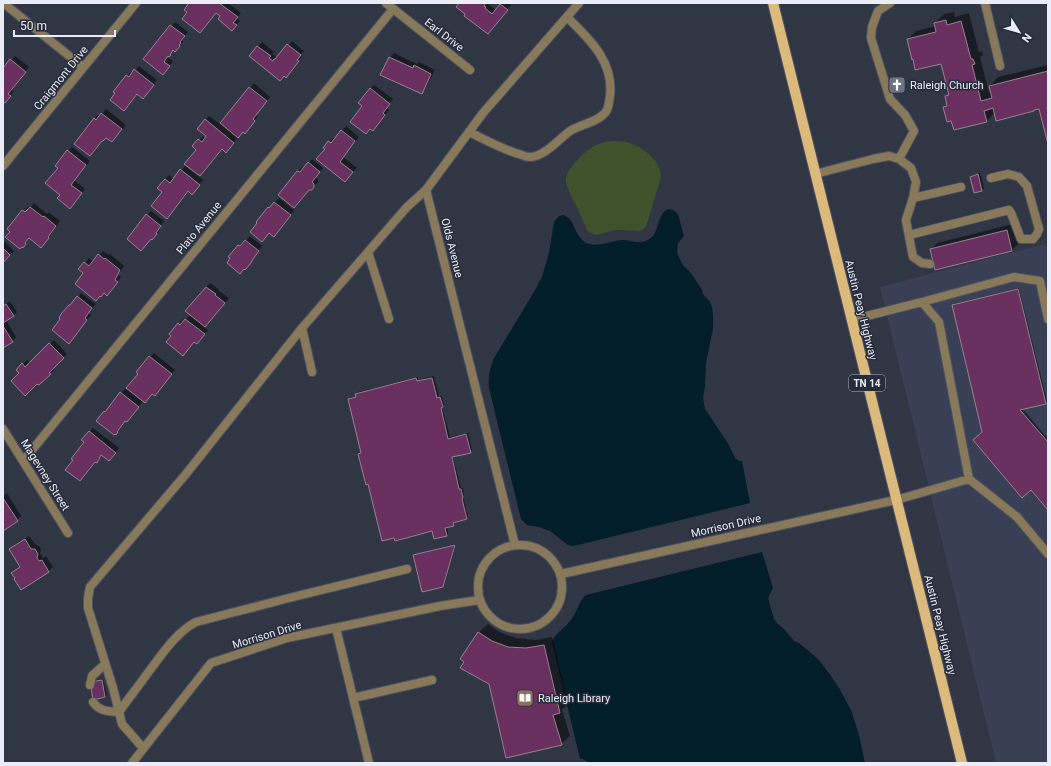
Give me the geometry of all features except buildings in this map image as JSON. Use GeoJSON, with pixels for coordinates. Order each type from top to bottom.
{"type":"FeatureCollection","features":[{"type":"Feature","properties":{"kind":"main road","name":"Austin Peay Highway"},"geometry":{"type":"LineString","coordinates":[[773,3],[962,763]]}},
{"type":"Feature","properties":{"kind":"street","name":"Craigmont Drive"},"geometry":{"type":"LineString","coordinates":[[3,166],[136,3]]}},
{"type":"Feature","properties":{"kind":"street","name":"Earl Drive"},"geometry":{"type":"LineString","coordinates":[[386,3],[470,70]]}},
{"type":"Feature","properties":{"kind":"street"},"geometry":{"type":"LineString","coordinates":[[143,748],[122,724],[88,608],[90,587],[186,474],[302,328],[407,207],[426,190],[483,113],[579,3]]}},
{"type":"Feature","properties":{"kind":"street"},"geometry":{"type":"LineString","coordinates":[[890,3],[878,11],[872,27],[871,38],[890,99],[905,115],[914,131],[899,159]]}},
{"type":"Feature","properties":{"kind":"street"},"geometry":{"type":"LineString","coordinates":[[984,3],[1000,66]]}},
{"type":"Feature","properties":{"kind":"street"},"geometry":{"type":"LineString","coordinates":[[7,6],[84,67]]}},
{"type":"Feature","properties":{"kind":"street","name":"Plato Avenue"},"geometry":{"type":"LineString","coordinates":[[23,461],[393,9]]}},
{"type":"Feature","properties":{"kind":"street"},"geometry":{"type":"LineString","coordinates":[[469,132],[501,148],[530,157],[539,156],[573,129],[600,118],[607,112],[611,87],[607,69],[601,54],[567,17]]}},
{"type":"Feature","properties":{"kind":"street"},"geometry":{"type":"LineString","coordinates":[[816,174],[889,156],[899,159],[911,168],[916,182],[906,220],[908,235],[913,256],[922,263],[930,264]]}},
{"type":"Feature","properties":{"kind":"street"},"geometry":{"type":"LineString","coordinates":[[908,235],[1008,210],[1012,213],[1021,238],[1033,239],[1039,229],[1027,186],[1019,177],[1008,174],[991,178]]}},
{"type":"Feature","properties":{"kind":"street"},"geometry":{"type":"LineString","coordinates":[[913,198],[961,188]]}},
{"type":"Feature","properties":{"kind":"street","name":"Olds Avenue"},"geometry":{"type":"LineString","coordinates":[[426,190],[515,545]]}},
{"type":"Feature","properties":{"kind":"street"},"geometry":{"type":"LineString","coordinates":[[368,252],[389,319]]}},
{"type":"Feature","properties":{"kind":"street"},"geometry":{"type":"LineString","coordinates":[[852,320],[1014,277],[1040,281],[1048,319]]}},
{"type":"Feature","properties":{"kind":"street"},"geometry":{"type":"LineString","coordinates":[[922,302],[939,322],[969,479],[1016,517],[1048,554]]}},
{"type":"Feature","properties":{"kind":"street"},"geometry":{"type":"LineString","coordinates":[[302,328],[312,372]]}},
{"type":"Feature","properties":{"kind":"street","name":"Magevney Street"},"geometry":{"type":"LineString","coordinates":[[3,429],[68,533]]}},
{"type":"Feature","properties":{"kind":"street","name":"Morrison Drive"},"geometry":{"type":"LineString","coordinates":[[561,574],[896,500],[969,479]]}},
{"type":"Feature","properties":{"kind":"street"},"geometry":{"type":"LineString","coordinates":[[515,545],[530,546],[543,551],[554,561],[561,574],[563,588],[561,601],[554,613],[545,622],[533,628],[519,630],[506,628],[494,622],[485,612],[479,600],[477,585],[481,571],[489,558],[501,549],[515,545]]}},
{"type":"Feature","properties":{"kind":"street"},"geometry":{"type":"LineString","coordinates":[[119,712],[174,639],[187,627],[196,622],[407,569]]}},
{"type":"Feature","properties":{"kind":"street","name":"Morrison Drive"},"geometry":{"type":"LineString","coordinates":[[132,763],[211,663],[287,638],[440,606],[479,600]]}},
{"type":"Feature","properties":{"kind":"street"},"geometry":{"type":"LineString","coordinates":[[336,628],[369,763]]}},
{"type":"Feature","properties":{"kind":"street"},"geometry":{"type":"LineString","coordinates":[[90,685],[92,676],[105,664]]}},
{"type":"Feature","properties":{"kind":"street"},"geometry":{"type":"LineString","coordinates":[[353,698],[432,680]]}},
{"type":"Feature","properties":{"kind":"street"},"geometry":{"type":"LineString","coordinates":[[93,702],[99,709],[104,711],[119,712]]}},
{"type":"Feature","properties":{"kind":"shaded area"},"geometry":{"type":"Polygon","coordinates":[[[669,209],[678,214],[684,236],[678,243],[677,253],[683,265],[691,273],[712,307],[713,329],[706,363],[703,398],[705,409],[729,445],[735,458],[742,461],[750,503],[578,545],[568,545],[550,531],[527,525],[521,519],[489,388],[491,365],[542,277],[549,253],[554,222],[559,216],[563,215],[569,218],[580,238],[586,243],[599,245],[622,240],[639,242],[645,241],[655,234],[662,214],[669,209]]]}},
{"type":"Feature","properties":{"kind":"shaded area"},"geometry":{"type":"Polygon","coordinates":[[[1048,243],[1048,763],[996,763],[880,287],[1048,243]]]}},
{"type":"Feature","properties":{"kind":"shaded area"},"geometry":{"type":"Polygon","coordinates":[[[762,552],[773,588],[768,598],[774,619],[794,641],[799,643],[818,659],[839,688],[851,710],[859,735],[865,763],[589,763],[583,759],[580,759],[552,642],[553,639],[571,620],[584,597],[586,595],[762,552]]]}},
{"type":"Feature","properties":{"kind":"green space"},"geometry":{"type":"Polygon","coordinates":[[[611,141],[623,141],[641,148],[655,161],[661,177],[646,227],[641,231],[615,230],[596,235],[587,230],[568,189],[566,178],[567,174],[584,153],[593,146],[611,141]]]}},
{"type":"Feature","properties":{"kind":"place","name":"Raleigh Church"},"geometry":{"type":"Point","coordinates":[897,85]}},
{"type":"Feature","properties":{"kind":"place","name":"Raleigh Library"},"geometry":{"type":"Point","coordinates":[525,698]}}]}
